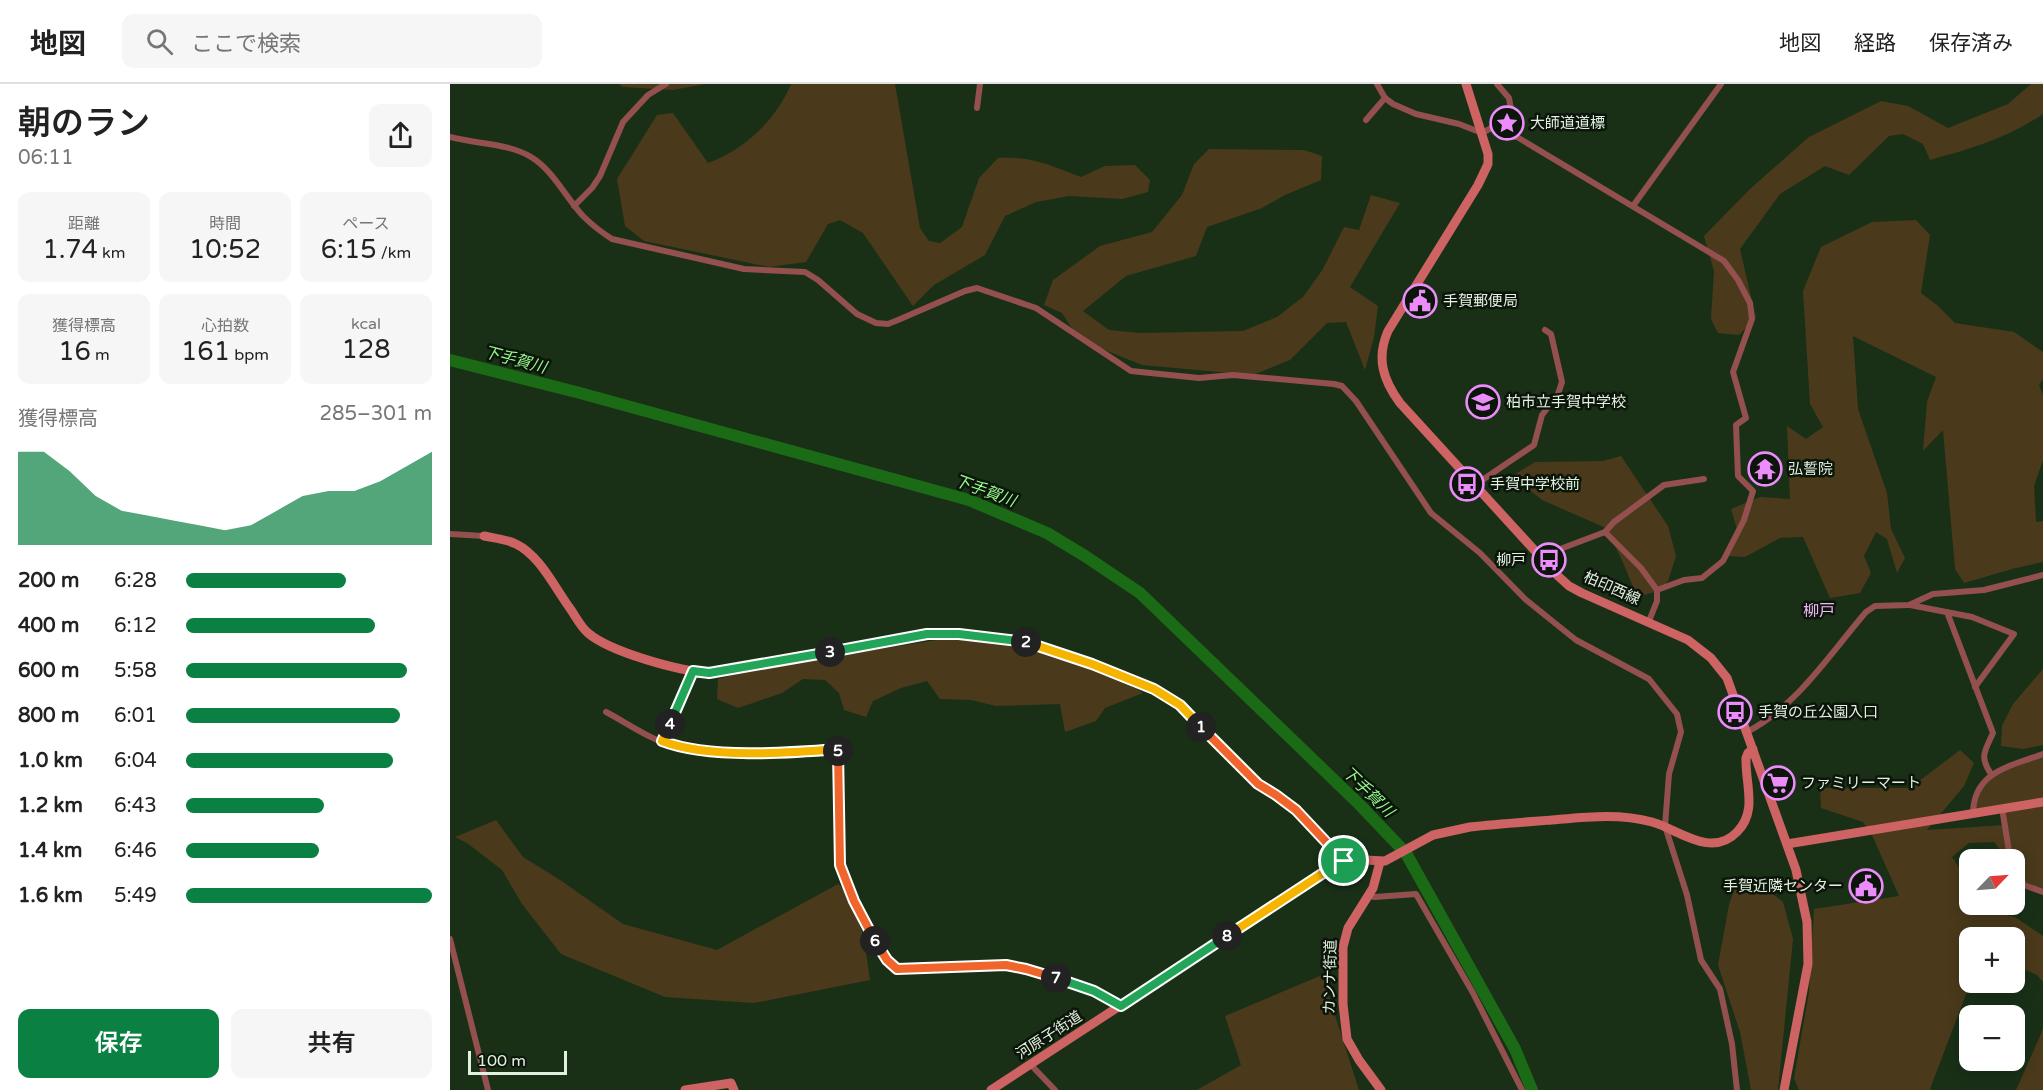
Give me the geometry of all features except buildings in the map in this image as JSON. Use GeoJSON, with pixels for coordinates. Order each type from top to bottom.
{"type":"FeatureCollection","features":[{"type":"Feature","properties":{"kind":"street"},"geometry":{"type":"LineString","coordinates":[[574,206],[592,188],[600,176],[623,122],[648,95],[666,84]]}},
{"type":"Feature","properties":{"kind":"street"},"geometry":{"type":"LineString","coordinates":[[977,108],[980,84]]}},
{"type":"Feature","properties":{"kind":"street"},"geometry":{"type":"LineString","coordinates":[[1377,84],[1385,98],[1416,114],[1448,121],[1482,134],[1497,125],[1510,111]]}},
{"type":"Feature","properties":{"kind":"street","name":"柏印西線"},"geometry":{"type":"LineString","coordinates":[[1466,84],[1488,154],[1488,164],[1393,321],[1385,339],[1381,361],[1386,381],[1400,403],[1569,586],[1688,640],[1712,658],[1727,678],[1787,844],[1801,888],[1808,922],[1808,964],[1784,1090]]}},
{"type":"Feature","properties":{"kind":"street"},"geometry":{"type":"LineString","coordinates":[[1497,84],[1509,98],[1516,136]]}},
{"type":"Feature","properties":{"kind":"street"},"geometry":{"type":"LineString","coordinates":[[1633,206],[1721,84]]}},
{"type":"Feature","properties":{"kind":"street"},"geometry":{"type":"LineString","coordinates":[[1366,120],[1385,98]]}},
{"type":"Feature","properties":{"kind":"street"},"geometry":{"type":"LineString","coordinates":[[1497,125],[1724,261],[1738,280],[1750,303],[1752,319],[1733,372],[1746,418],[1736,425],[1738,476],[1753,491],[1744,520],[1723,561],[1707,576],[1684,580],[1658,590]]}},
{"type":"Feature","properties":{"kind":"street"},"geometry":{"type":"LineString","coordinates":[[450,137],[520,152],[533,158],[574,206],[599,231],[612,239],[744,269],[805,272],[818,280],[857,314],[876,323],[888,324],[969,289],[977,288],[1036,308],[1131,371],[1199,378],[1233,375],[1321,382],[1342,386],[1356,401],[1431,513],[1480,553],[1525,599],[1576,640],[1649,679],[1677,714],[1681,732],[1669,774],[1665,826],[1684,887],[1701,960],[1720,989],[1732,1044],[1737,1090]]}},
{"type":"Feature","properties":{"kind":"street"},"geometry":{"type":"LineString","coordinates":[[1475,485],[1534,445],[1542,415],[1561,388],[1562,382],[1551,334],[1545,330]]}},
{"type":"Feature","properties":{"kind":"street"},"geometry":{"type":"LineString","coordinates":[[1541,558],[1605,532],[1614,522],[1664,485],[1704,478]]}},
{"type":"Feature","properties":{"kind":"street"},"geometry":{"type":"LineString","coordinates":[[1605,532],[1641,568],[1658,590],[1657,601],[1649,621]]}},
{"type":"Feature","properties":{"kind":"street"},"geometry":{"type":"LineString","coordinates":[[450,534],[515,543],[528,553],[546,573],[581,626],[595,638],[629,653],[693,671],[709,673],[927,634],[1003,638],[1039,646],[1154,689],[1175,702],[1244,772],[1296,810],[1344,861],[1380,862],[1433,835],[1470,827],[1601,816],[1632,818],[1665,826],[1701,842],[1723,841],[1737,832],[1747,815],[1749,803],[1746,758],[1753,749]]}},
{"type":"Feature","properties":{"kind":"street"},"geometry":{"type":"LineString","coordinates":[[1910,605],[1933,594],[1984,590],[2043,575]]}},
{"type":"Feature","properties":{"kind":"street"},"geometry":{"type":"LineString","coordinates":[[1747,732],[1768,720],[1795,697],[1866,612],[1875,606],[1910,605],[1947,612],[1990,622],[2014,633],[1975,687]]}},
{"type":"Feature","properties":{"kind":"street"},"geometry":{"type":"LineString","coordinates":[[1947,612],[1993,733],[1984,754],[1986,766],[1991,774]]}},
{"type":"Feature","properties":{"kind":"street"},"geometry":{"type":"LineString","coordinates":[[662,741],[693,671]]}},
{"type":"Feature","properties":{"kind":"street"},"geometry":{"type":"LineString","coordinates":[[606,712],[675,746],[709,751],[783,753],[838,749],[840,865],[854,901],[887,960],[897,969],[1006,965],[1026,969],[1094,991],[1121,1006]]}},
{"type":"Feature","properties":{"kind":"street"},"geometry":{"type":"LineString","coordinates":[[1973,813],[1976,793],[1991,774],[2043,754]]}},
{"type":"Feature","properties":{"kind":"street"},"geometry":{"type":"LineString","coordinates":[[1787,844],[2043,802]]}},
{"type":"Feature","properties":{"kind":"street"},"geometry":{"type":"LineString","coordinates":[[2002,808],[2011,849]]}},
{"type":"Feature","properties":{"kind":"street","name":"河原子街道"},"geometry":{"type":"LineString","coordinates":[[991,1090],[1344,861]]}},
{"type":"Feature","properties":{"kind":"street","name":"カンナ街道"},"geometry":{"type":"LineString","coordinates":[[1380,862],[1369,896],[1344,935],[1344,1014],[1347,1039],[1381,1090]]}},
{"type":"Feature","properties":{"kind":"street"},"geometry":{"type":"LineString","coordinates":[[2025,885],[2043,892]]}},
{"type":"Feature","properties":{"kind":"street"},"geometry":{"type":"LineString","coordinates":[[1369,896],[1416,894],[1473,993],[1522,1090]]}},
{"type":"Feature","properties":{"kind":"street"},"geometry":{"type":"LineString","coordinates":[[450,939],[488,1090]]}},
{"type":"Feature","properties":{"kind":"street"},"geometry":{"type":"LineString","coordinates":[[1031,1065],[1055,1090]]}},
{"type":"Feature","properties":{"kind":"street"},"geometry":{"type":"LineString","coordinates":[[685,1090],[731,1083],[734,1090]]}},
{"type":"Feature","properties":{"kind":"shaded area"},"geometry":{"type":"Polygon","coordinates":[[[619,84],[705,84],[673,90],[623,87],[619,84]]]}},
{"type":"Feature","properties":{"kind":"shaded area"},"geometry":{"type":"Polygon","coordinates":[[[791,84],[895,84],[920,228],[929,241],[940,243],[962,227],[979,178],[998,158],[1031,160],[1081,177],[1105,166],[1135,165],[1150,180],[1148,192],[1122,199],[1069,196],[1036,202],[1005,216],[985,255],[934,285],[913,306],[863,233],[840,220],[828,224],[806,262],[769,267],[644,241],[625,226],[617,179],[657,115],[673,113],[708,163],[734,150],[757,132],[777,110],[791,84]]]}},
{"type":"Feature","properties":{"kind":"shaded area"},"geometry":{"type":"Polygon","coordinates":[[[2031,84],[2043,84],[2043,114],[2003,136],[1930,160],[1923,144],[1903,134],[1889,136],[1849,175],[1825,166],[1780,194],[1740,249],[1756,318],[1739,335],[1718,333],[1711,319],[1714,271],[1704,236],[1750,189],[1809,137],[1881,101],[1908,106],[1948,128],[2008,104],[2031,84]]]}},
{"type":"Feature","properties":{"kind":"shaded area"},"geometry":{"type":"Polygon","coordinates":[[[1209,149],[1304,150],[1322,156],[1321,180],[1285,195],[1262,208],[1207,227],[1196,256],[1126,276],[1083,311],[1109,330],[1139,333],[1243,331],[1277,317],[1303,297],[1323,269],[1344,227],[1359,230],[1371,195],[1400,203],[1350,287],[1378,306],[1374,337],[1365,370],[1346,322],[1327,323],[1290,360],[1253,375],[1142,365],[1100,348],[1071,327],[1062,313],[1044,305],[1053,280],[1100,246],[1152,232],[1182,195],[1194,164],[1209,149]]]}},
{"type":"Feature","properties":{"kind":"shaded area"},"geometry":{"type":"Polygon","coordinates":[[[1916,220],[1930,235],[1921,293],[1955,323],[2014,332],[2043,352],[2043,379],[2039,385],[2043,395],[2043,460],[2034,486],[2036,522],[2043,521],[2043,562],[1964,583],[1955,569],[1943,430],[1923,451],[1927,402],[1936,377],[1853,336],[1858,409],[1887,493],[1891,529],[1905,558],[1897,573],[1887,539],[1876,532],[1864,556],[1871,573],[1860,593],[1830,598],[1803,537],[1780,538],[1745,557],[1728,556],[1737,529],[1731,509],[1760,497],[1790,499],[1787,426],[1806,439],[1823,427],[1810,404],[1803,291],[1821,247],[1872,222],[1916,220]]]}},
{"type":"Feature","properties":{"kind":"shaded area"},"geometry":{"type":"Polygon","coordinates":[[[1621,456],[1668,526],[1676,556],[1668,581],[1659,591],[1643,595],[1634,589],[1606,528],[1542,500],[1512,476],[1535,462],[1603,461],[1621,456]]]}},
{"type":"Feature","properties":{"kind":"shaded area"},"geometry":{"type":"Polygon","coordinates":[[[950,638],[1005,642],[1037,650],[1101,672],[1143,693],[1105,708],[1096,721],[1065,732],[1060,704],[996,706],[971,700],[940,699],[927,681],[901,688],[873,701],[866,717],[844,710],[839,693],[825,680],[803,679],[782,693],[738,708],[717,699],[718,679],[758,668],[950,638]]]}},
{"type":"Feature","properties":{"kind":"shaded area"},"geometry":{"type":"Polygon","coordinates":[[[2043,669],[2043,745],[2023,749],[2001,746],[2002,726],[2013,704],[2043,669]]]}},
{"type":"Feature","properties":{"kind":"shaded area"},"geometry":{"type":"Polygon","coordinates":[[[1960,750],[1974,763],[1964,786],[1927,830],[2005,825],[2002,808],[1973,813],[1986,779],[2043,754],[2043,892],[2025,885],[2025,849],[1999,849],[1994,842],[1969,843],[1952,857],[1959,867],[1959,915],[2015,917],[2043,936],[2043,982],[2037,975],[2025,970],[2025,927],[1959,927],[1959,993],[1966,993],[1962,1005],[1959,1005],[1959,1013],[1930,1089],[1932,1090],[1799,1090],[1794,1078],[1809,992],[1814,909],[1899,896],[1872,835],[1863,822],[1821,808],[1820,788],[1910,788],[1960,750]]]}},
{"type":"Feature","properties":{"kind":"shaded area"},"geometry":{"type":"Polygon","coordinates":[[[496,820],[523,857],[623,924],[717,950],[838,884],[849,893],[864,938],[870,980],[754,1003],[665,997],[561,954],[522,904],[502,870],[467,843],[455,837],[496,820]]]}},
{"type":"Feature","properties":{"kind":"shaded area"},"geometry":{"type":"Polygon","coordinates":[[[1756,881],[1783,902],[1793,939],[1778,1090],[1751,1090],[1740,1032],[1718,965],[1734,890],[1756,881]]]}},
{"type":"Feature","properties":{"kind":"shaded area"},"geometry":{"type":"Polygon","coordinates":[[[1322,975],[1359,1090],[1197,1090],[1241,1065],[1225,1016],[1322,975]]]}},
{"type":"Feature","properties":{"kind":"shaded area"},"geometry":{"type":"Polygon","coordinates":[[[2043,1028],[2043,1090],[2016,1090],[2025,1071],[2043,1028]]]}},
{"type":"Feature","properties":{"kind":"waterway","name":"下手賀川"},"geometry":{"type":"LineString","coordinates":[[450,360],[580,393],[969,500],[1047,533],[1140,593],[1359,804],[1401,848]]}},
{"type":"Feature","properties":{"kind":"waterway","name":"下手賀川"},"geometry":{"type":"LineString","coordinates":[[1407,855],[1515,1049],[1532,1090]]}},
{"type":"Feature","properties":{"kind":"place","name":"大師道道標"},"geometry":{"type":"Point","coordinates":[1507,123]}},
{"type":"Feature","properties":{"kind":"place","name":"手賀郵便局"},"geometry":{"type":"Point","coordinates":[1420,301]}},
{"type":"Feature","properties":{"kind":"place","name":"柏市立手賀中学校"},"geometry":{"type":"Point","coordinates":[1483,402]}},
{"type":"Feature","properties":{"kind":"place","name":"弘誓院"},"geometry":{"type":"Point","coordinates":[1765,469]}},
{"type":"Feature","properties":{"kind":"place","name":"手賀中学校前"},"geometry":{"type":"Point","coordinates":[1467,484]}},
{"type":"Feature","properties":{"kind":"place","name":"柳戸"},"geometry":{"type":"Point","coordinates":[1549,560]}},
{"type":"Feature","properties":{"kind":"place","name":"手賀の丘公園入口"},"geometry":{"type":"Point","coordinates":[1735,712]}},
{"type":"Feature","properties":{"kind":"place","name":"ファミリーマート"},"geometry":{"type":"Point","coordinates":[1778,783]}},
{"type":"Feature","properties":{"kind":"place","name":"手賀近隣センター"},"geometry":{"type":"Point","coordinates":[1866,886]}},
{"type":"Feature","properties":{"kind":"district","name":"柳戸"},"geometry":{"type":"Point","coordinates":[1819,611]}},
{"type":"Feature","properties":{"kind":"route"},"geometry":{"type":"LineString","coordinates":[[927,634],[959,634],[1018,640],[1092,664],[1154,689],[1180,705],[1244,772],[1296,810],[1344,861],[1121,1006],[1094,991],[1026,969],[1006,965],[897,969],[887,960],[876,943],[854,901],[840,865],[838,749],[783,753],[709,751],[675,746],[662,741],[693,671],[709,673],[927,634]]}}]}
